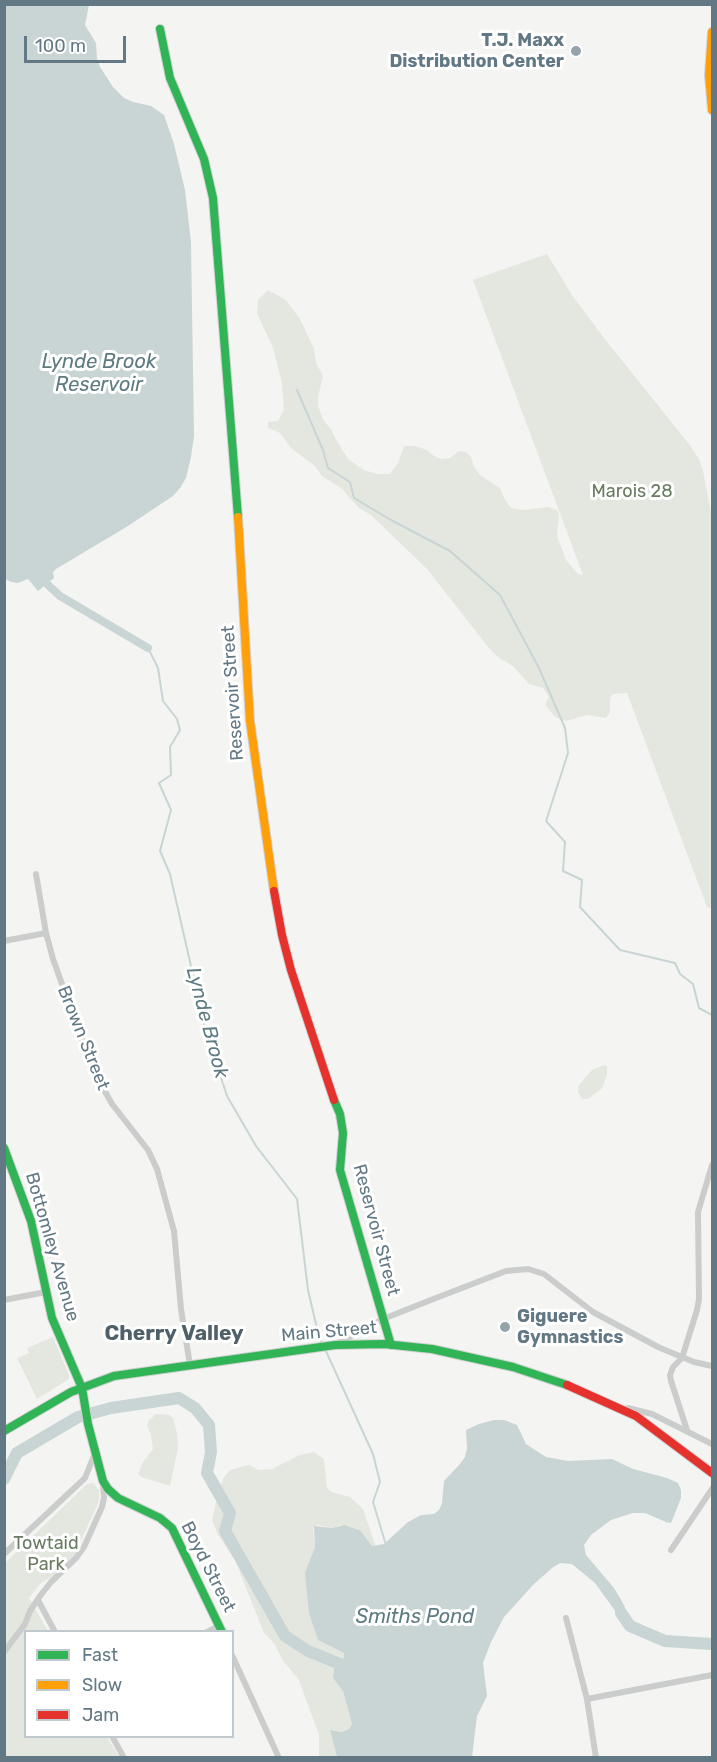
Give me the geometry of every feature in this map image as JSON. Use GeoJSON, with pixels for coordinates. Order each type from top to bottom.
{"type":"FeatureCollection","features":[{"type":"Feature","properties":{"kind":"main road","name":"Reservoir Street"},"geometry":{"type":"LineString","coordinates":[[160,29],[170,78],[204,159],[213,198],[241,556],[250,721],[282,935],[328,1086],[340,1114],[343,1133],[340,1173],[391,1345]]}},
{"type":"Feature","properties":{"kind":"main road"},"geometry":{"type":"LineString","coordinates":[[712,32],[709,75],[712,110]]}},
{"type":"Feature","properties":{"kind":"main road","name":"Bottomley Avenue"},"geometry":{"type":"LineString","coordinates":[[4,1149],[31,1221],[52,1318],[82,1388],[95,1454],[103,1481]]}},
{"type":"Feature","properties":{"kind":"main road","name":"Main Street"},"geometry":{"type":"LineString","coordinates":[[4,1431],[82,1388],[114,1376],[360,1343],[432,1349],[536,1373],[619,1407],[650,1426],[712,1473]]}},
{"type":"Feature","properties":{"kind":"main road","name":"Boyd Street"},"geometry":{"type":"LineString","coordinates":[[103,1481],[118,1498],[160,1518],[172,1528],[220,1629]]}},
{"type":"Feature","properties":{"kind":"street","name":"Brown Street"},"geometry":{"type":"LineString","coordinates":[[36,874],[46,933],[58,975],[97,1078],[112,1104],[148,1150],[155,1163],[174,1231],[190,1365]]}},
{"type":"Feature","properties":{"kind":"street"},"geometry":{"type":"LineString","coordinates":[[4,941],[46,933]]}},
{"type":"Feature","properties":{"kind":"street"},"geometry":{"type":"LineString","coordinates":[[687,1430],[670,1379],[673,1367],[682,1358],[699,1299],[697,1220],[701,1198],[712,1165]]}},
{"type":"Feature","properties":{"kind":"street"},"geometry":{"type":"LineString","coordinates":[[331,1346],[383,1319],[506,1271],[528,1269],[544,1274],[592,1312],[682,1358],[712,1366]]}},
{"type":"Feature","properties":{"kind":"street"},"geometry":{"type":"LineString","coordinates":[[4,1300],[46,1292]]}},
{"type":"Feature","properties":{"kind":"street"},"geometry":{"type":"LineString","coordinates":[[619,1407],[652,1414],[712,1444]]}},
{"type":"Feature","properties":{"kind":"street"},"geometry":{"type":"LineString","coordinates":[[4,1554],[85,1478],[95,1454]]}},
{"type":"Feature","properties":{"kind":"street"},"geometry":{"type":"LineString","coordinates":[[4,1652],[25,1624],[38,1599],[84,1547],[102,1507],[103,1481]]}},
{"type":"Feature","properties":{"kind":"street"},"geometry":{"type":"LineString","coordinates":[[670,1550],[712,1489]]}},
{"type":"Feature","properties":{"kind":"street"},"geometry":{"type":"LineString","coordinates":[[38,1599],[54,1630]]}},
{"type":"Feature","properties":{"kind":"street"},"geometry":{"type":"LineString","coordinates":[[566,1618],[587,1699],[596,1758]]}},
{"type":"Feature","properties":{"kind":"street"},"geometry":{"type":"LineString","coordinates":[[234,1659],[279,1758]]}},
{"type":"Feature","properties":{"kind":"street"},"geometry":{"type":"LineString","coordinates":[[587,1699],[712,1675]]}},
{"type":"Feature","properties":{"kind":"street"},"geometry":{"type":"LineString","coordinates":[[113,1738],[124,1758]]}},
{"type":"Feature","properties":{"kind":"green space","name":"Marois 28"},"geometry":{"type":"Polygon","coordinates":[[[547,254],[572,295],[604,338],[689,444],[699,459],[703,471],[712,518],[712,908],[707,907],[627,693],[613,694],[610,698],[610,712],[606,718],[587,715],[566,721],[555,717],[546,706],[549,697],[543,688],[529,684],[513,666],[499,658],[489,648],[427,569],[371,515],[359,508],[342,489],[322,476],[315,466],[291,448],[280,433],[268,428],[268,422],[278,421],[284,410],[282,383],[273,348],[257,313],[258,300],[268,290],[286,300],[300,319],[323,376],[318,406],[324,421],[348,459],[364,470],[377,474],[390,474],[398,463],[404,446],[415,446],[427,450],[441,459],[450,458],[459,451],[466,452],[480,475],[500,488],[511,508],[524,510],[548,507],[557,510],[559,514],[557,536],[566,560],[578,574],[583,575],[473,280],[547,254]]]}},
{"type":"Feature","properties":{"kind":"green space"},"geometry":{"type":"Polygon","coordinates":[[[607,1066],[607,1075],[602,1088],[588,1099],[582,1099],[578,1092],[579,1085],[592,1070],[607,1066]]]}},
{"type":"Feature","properties":{"kind":"green space"},"geometry":{"type":"Polygon","coordinates":[[[53,1337],[69,1379],[37,1399],[17,1358],[29,1353],[27,1348],[53,1337]]]}},
{"type":"Feature","properties":{"kind":"green space"},"geometry":{"type":"Polygon","coordinates":[[[156,1414],[169,1415],[173,1418],[177,1433],[178,1448],[170,1486],[138,1474],[143,1462],[153,1449],[151,1434],[147,1426],[149,1420],[156,1414]]]}},
{"type":"Feature","properties":{"kind":"green space"},"geometry":{"type":"Polygon","coordinates":[[[314,1452],[324,1459],[327,1488],[331,1492],[350,1497],[363,1509],[376,1547],[370,1545],[360,1530],[356,1528],[316,1525],[313,1528],[315,1547],[305,1573],[318,1640],[344,1653],[344,1661],[334,1667],[333,1678],[343,1691],[352,1724],[349,1729],[342,1732],[330,1730],[337,1757],[319,1757],[319,1735],[299,1680],[283,1661],[274,1643],[264,1633],[235,1560],[218,1535],[212,1520],[218,1493],[224,1477],[230,1470],[249,1465],[259,1470],[272,1469],[300,1455],[314,1452]]]}},
{"type":"Feature","properties":{"kind":"green space","name":"Towtaid Park"},"geometry":{"type":"Polygon","coordinates":[[[93,1483],[99,1490],[99,1501],[75,1554],[60,1571],[40,1584],[29,1598],[47,1630],[24,1630],[24,1738],[108,1738],[119,1757],[5,1758],[5,1563],[87,1484],[93,1483]]]}},
{"type":"Feature","properties":{"kind":"water","name":"Lynde Brook Reservoir"},"geometry":{"type":"Polygon","coordinates":[[[4,5],[89,5],[85,25],[96,43],[100,67],[113,87],[124,98],[151,106],[164,115],[174,144],[185,190],[191,242],[194,436],[186,478],[173,496],[56,569],[53,572],[54,578],[38,591],[28,579],[18,583],[5,579],[4,5]]]}},
{"type":"Feature","properties":{"kind":"water","name":"Smiths Pond"},"geometry":{"type":"Polygon","coordinates":[[[494,1420],[504,1420],[517,1425],[526,1444],[546,1457],[568,1461],[612,1459],[633,1469],[678,1483],[681,1498],[671,1523],[645,1513],[633,1513],[611,1520],[591,1535],[584,1545],[586,1555],[614,1588],[628,1617],[633,1621],[630,1626],[626,1626],[595,1583],[572,1564],[560,1563],[533,1585],[504,1617],[491,1642],[483,1663],[487,1696],[477,1716],[472,1757],[337,1757],[330,1730],[342,1732],[349,1729],[352,1724],[343,1691],[333,1678],[334,1668],[344,1661],[344,1653],[318,1640],[309,1613],[305,1573],[315,1547],[314,1526],[332,1528],[344,1525],[360,1530],[372,1546],[384,1544],[408,1522],[421,1515],[434,1514],[439,1510],[444,1481],[465,1457],[466,1430],[494,1420]]]}},
{"type":"Feature","properties":{"kind":"waterway"},"geometry":{"type":"LineString","coordinates":[[297,390],[323,450],[328,468],[350,482],[354,498],[450,551],[500,595],[539,668],[565,728],[568,753],[546,821],[565,842],[563,871],[582,880],[580,907],[620,950],[675,963],[680,974],[693,984],[699,1008],[712,1015]]}},
{"type":"Feature","properties":{"kind":"waterway","name":"Lynde Brook"},"geometry":{"type":"LineString","coordinates":[[47,584],[60,596],[148,648]]}},
{"type":"Feature","properties":{"kind":"waterway","name":"Lynde Brook"},"geometry":{"type":"LineString","coordinates":[[148,648],[158,668],[163,701],[177,719],[180,730],[170,747],[171,775],[159,783],[171,810],[160,851],[170,874],[206,1032],[227,1096],[256,1146],[297,1199],[308,1290],[322,1344]]}},
{"type":"Feature","properties":{"kind":"waterway","name":"Lynde Brook"},"geometry":{"type":"LineString","coordinates":[[325,1349],[373,1454],[380,1482],[373,1502],[386,1545]]}},
{"type":"Feature","properties":{"kind":"waterway"},"geometry":{"type":"LineString","coordinates":[[4,1479],[17,1453],[78,1417],[111,1408],[179,1398],[195,1408],[209,1425],[211,1452],[207,1473],[230,1513],[225,1531],[285,1636],[308,1651],[340,1664],[357,1665]]}},
{"type":"Feature","properties":{"kind":"waterway"},"geometry":{"type":"LineString","coordinates":[[621,1613],[630,1626],[665,1641],[712,1644]]}},
{"type":"Feature","properties":{"kind":"traffic: fast"},"geometry":{"type":"LineString","coordinates":[[160,29],[170,78],[204,159],[213,198],[238,517]]}},
{"type":"Feature","properties":{"kind":"traffic: fast"},"geometry":{"type":"LineString","coordinates":[[334,1100],[340,1114],[343,1133],[340,1170],[391,1345]]}},
{"type":"Feature","properties":{"kind":"traffic: fast"},"geometry":{"type":"LineString","coordinates":[[4,1148],[31,1221],[52,1318],[82,1388],[88,1424],[103,1481],[118,1498],[160,1518],[172,1528],[221,1630]]}},
{"type":"Feature","properties":{"kind":"traffic: fast"},"geometry":{"type":"LineString","coordinates":[[4,1431],[71,1392],[114,1376],[335,1345],[384,1344],[432,1349],[513,1367],[567,1385]]}},
{"type":"Feature","properties":{"kind":"traffic: slow"},"geometry":{"type":"LineString","coordinates":[[712,32],[709,75],[712,110]]}},
{"type":"Feature","properties":{"kind":"traffic: slow"},"geometry":{"type":"LineString","coordinates":[[238,517],[250,721],[274,891]]}},
{"type":"Feature","properties":{"kind":"traffic: jam"},"geometry":{"type":"LineString","coordinates":[[274,891],[291,970],[334,1100]]}},
{"type":"Feature","properties":{"kind":"traffic: jam"},"geometry":{"type":"LineString","coordinates":[[567,1385],[636,1416],[712,1473]]}},
{"type":"Feature","properties":{"kind":"place","name":"T.J. Maxx Distribution Center"},"geometry":{"type":"Point","coordinates":[576,51]}},
{"type":"Feature","properties":{"kind":"place","name":"Giguere Gymnastics"},"geometry":{"type":"Point","coordinates":[505,1327]}},
{"type":"Feature","properties":{"kind":"district","name":"Cherry Valley"},"geometry":{"type":"Point","coordinates":[174,1334]}}]}
